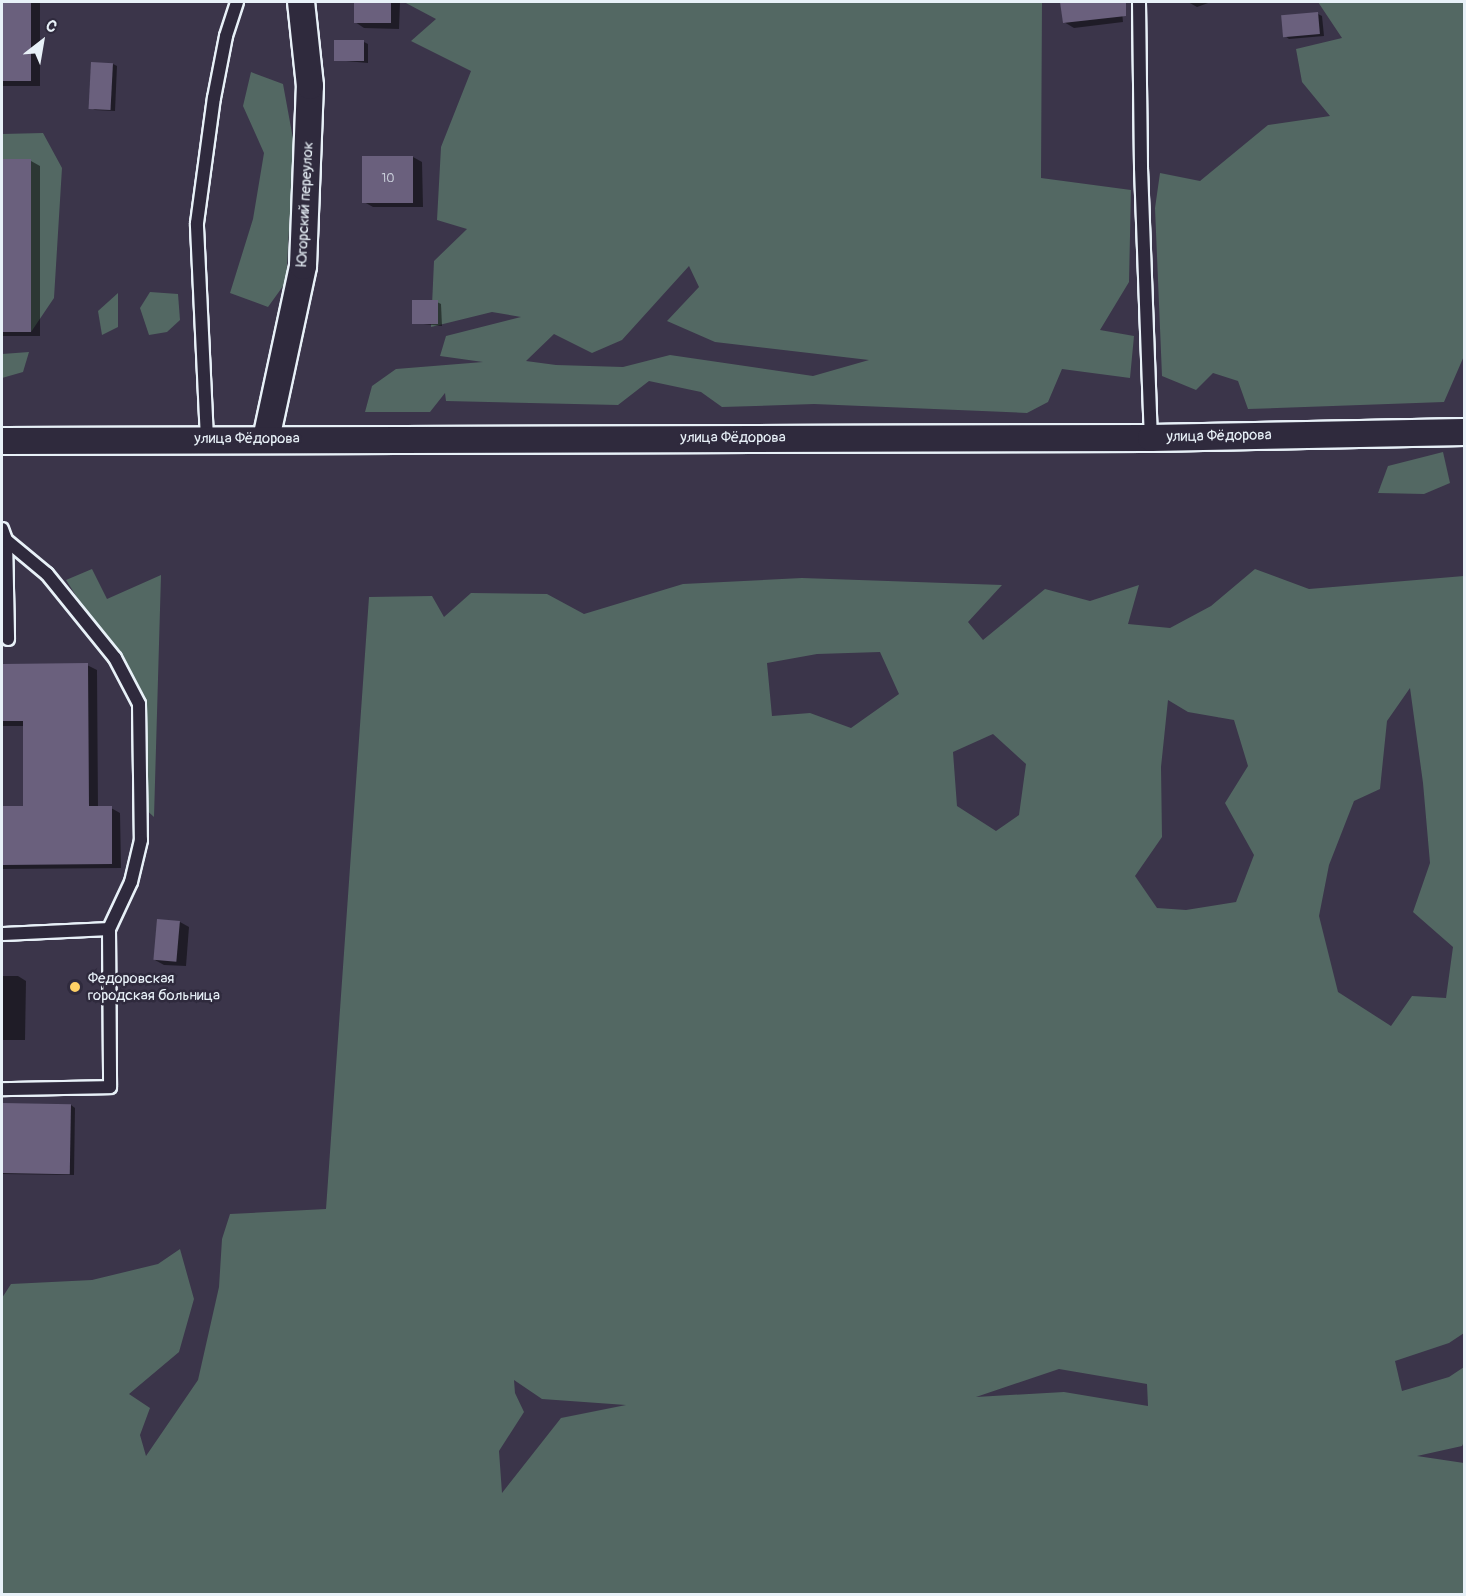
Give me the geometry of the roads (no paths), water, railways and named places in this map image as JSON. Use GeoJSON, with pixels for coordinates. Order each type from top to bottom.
{"type":"FeatureCollection","features":[{"type":"Feature","properties":{"kind":"street","name":"Югорский переулок"},"geometry":{"type":"LineString","coordinates":[[266,439],[303,266],[310,86],[301,2]]}},
{"type":"Feature","properties":{"kind":"street","name":"улица Фёдорова"},"geometry":{"type":"LineString","coordinates":[[2,441],[1151,438],[1464,432]]}},
{"type":"Feature","properties":{"kind":"lane"},"geometry":{"type":"LineString","coordinates":[[207,440],[197,223],[214,98],[226,36],[237,2]]}},
{"type":"Feature","properties":{"kind":"lane"},"geometry":{"type":"LineString","coordinates":[[1139,2],[1141,168],[1151,438]]}},
{"type":"Feature","properties":{"kind":"lane"},"geometry":{"type":"LineString","coordinates":[[3,536],[8,639]]}},
{"type":"Feature","properties":{"kind":"lane"},"geometry":{"type":"LineString","coordinates":[[2,1089],[110,1087],[109,929],[131,882],[141,840],[139,704],[108,650],[47,574],[3,536]]}},
{"type":"Feature","properties":{"kind":"lane"},"geometry":{"type":"LineString","coordinates":[[2,934],[109,929]]}},
{"type":"Feature","properties":{"kind":"place","name":"Федоровская городская больница"},"geometry":{"type":"Point","coordinates":[75,987]}}]}
